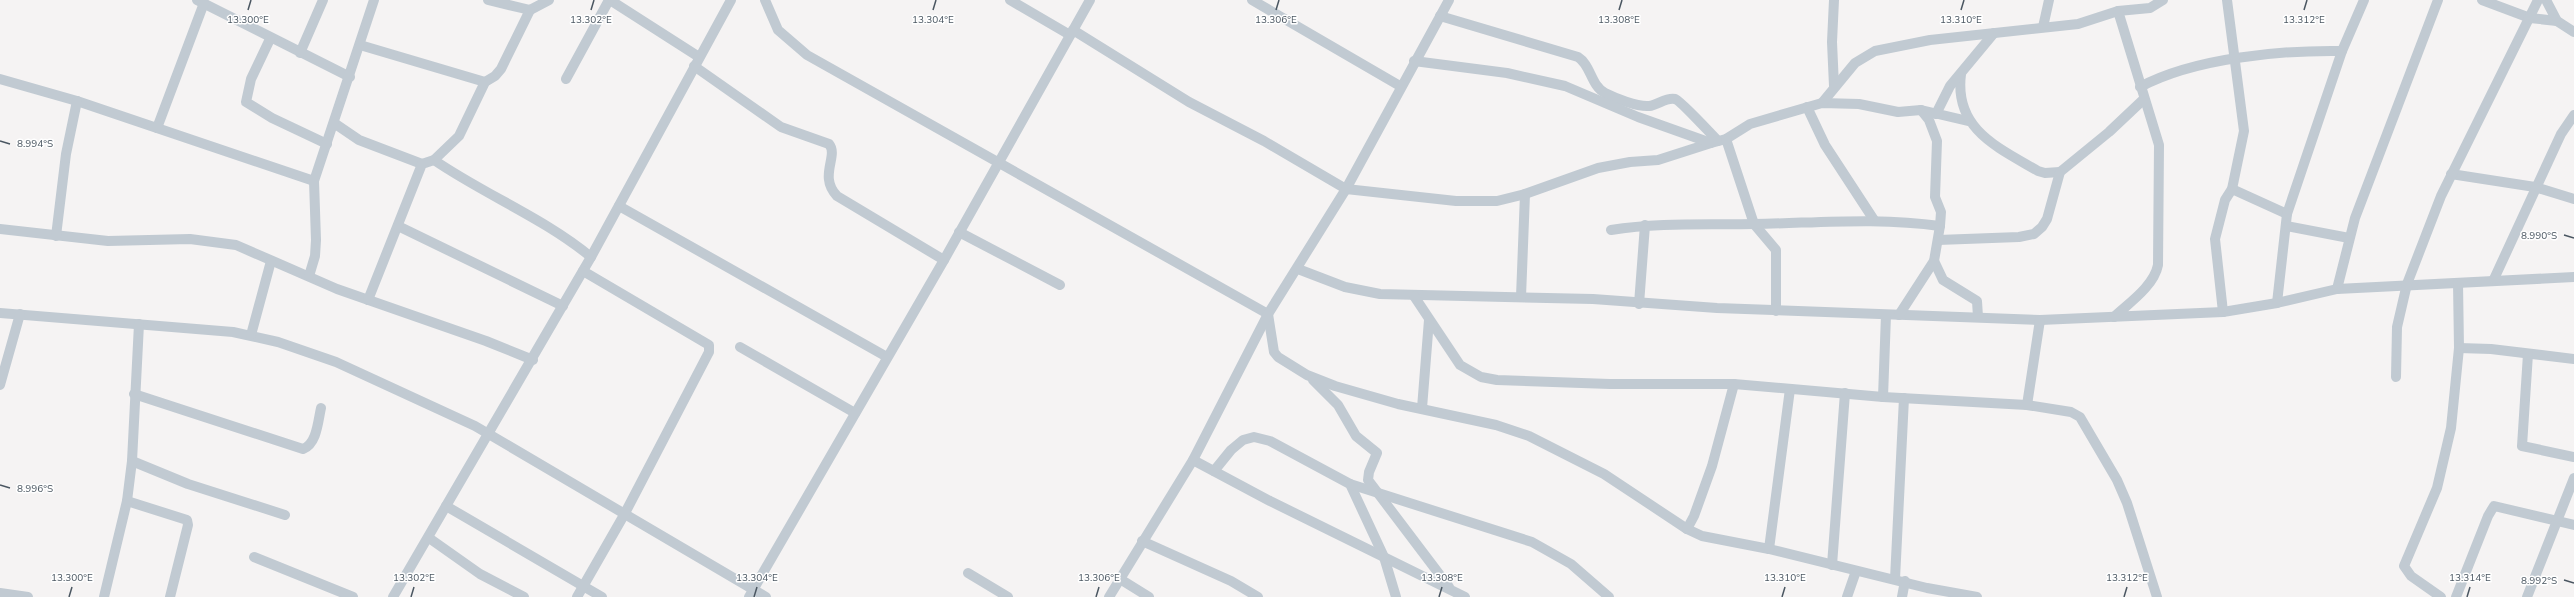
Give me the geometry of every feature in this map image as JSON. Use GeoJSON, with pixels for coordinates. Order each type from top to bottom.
{"type":"FeatureCollection","features":[{"type":"Feature","properties":{"kind":"street"},"geometry":{"type":"LineString","coordinates":[[300,53],[323,0]]}},
{"type":"Feature","properties":{"kind":"street"},"geometry":{"type":"LineString","coordinates":[[309,276],[315,256],[316,240],[314,181],[350,77],[374,0]]}},
{"type":"Feature","properties":{"kind":"street"},"geometry":{"type":"LineString","coordinates":[[488,0],[530,10]]}},
{"type":"Feature","properties":{"kind":"street"},"geometry":{"type":"LineString","coordinates":[[334,123],[359,140],[422,164],[434,160],[459,136],[485,82],[495,76],[501,69],[530,10],[549,0]]}},
{"type":"Feature","properties":{"kind":"street"},"geometry":{"type":"LineString","coordinates":[[566,78],[610,0],[699,57]]}},
{"type":"Feature","properties":{"kind":"street"},"geometry":{"type":"LineString","coordinates":[[393,597],[429,538],[446,506],[591,257],[731,0]]}},
{"type":"Feature","properties":{"kind":"street"},"geometry":{"type":"LineString","coordinates":[[765,0],[778,30],[807,55],[1268,314]]}},
{"type":"Feature","properties":{"kind":"street"},"geometry":{"type":"LineString","coordinates":[[1010,0],[1072,32],[1189,102],[1264,141],[1346,189],[1456,201],[1497,201],[1525,194],[1598,168],[1630,162],[1658,160],[1718,141],[1750,124],[1822,103],[1859,104],[1898,112],[1921,110],[1968,121]]}},
{"type":"Feature","properties":{"kind":"street"},"geometry":{"type":"LineString","coordinates":[[751,593],[944,260],[1090,0]]}},
{"type":"Feature","properties":{"kind":"street"},"geometry":{"type":"LineString","coordinates":[[1110,597],[1142,541],[1193,460],[1268,314],[1298,269],[1346,189],[1400,86],[1449,0]]}},
{"type":"Feature","properties":{"kind":"street"},"geometry":{"type":"LineString","coordinates":[[1834,0],[1832,42],[1834,86]]}},
{"type":"Feature","properties":{"kind":"street"},"geometry":{"type":"LineString","coordinates":[[2043,27],[2049,0]]}},
{"type":"Feature","properties":{"kind":"street"},"geometry":{"type":"LineString","coordinates":[[1822,103],[1834,86],[1855,63],[1875,51],[1930,40],[2089,22],[2118,11],[2150,8],[2163,0]]}},
{"type":"Feature","properties":{"kind":"street"},"geometry":{"type":"LineString","coordinates":[[2223,312],[2215,239],[2224,200],[2232,189],[2244,131],[2236,59],[2227,0]]}},
{"type":"Feature","properties":{"kind":"street"},"geometry":{"type":"LineString","coordinates":[[2277,304],[2287,214],[2342,52],[2364,0]]}},
{"type":"Feature","properties":{"kind":"street"},"geometry":{"type":"LineString","coordinates":[[2337,289],[2349,238],[2438,0]]}},
{"type":"Feature","properties":{"kind":"street"},"geometry":{"type":"LineString","coordinates":[[2482,0],[2530,18],[2557,21],[2574,32]]}},
{"type":"Feature","properties":{"kind":"street"},"geometry":{"type":"LineString","coordinates":[[2396,377],[2397,327],[2407,284],[2451,174],[2538,0]]}},
{"type":"Feature","properties":{"kind":"street"},"geometry":{"type":"LineString","coordinates":[[2546,0],[2557,21]]}},
{"type":"Feature","properties":{"kind":"street"},"geometry":{"type":"LineString","coordinates":[[157,128],[201,1],[270,39],[350,77]]}},
{"type":"Feature","properties":{"kind":"street"},"geometry":{"type":"LineString","coordinates":[[1258,2],[1400,86]]}},
{"type":"Feature","properties":{"kind":"street"},"geometry":{"type":"LineString","coordinates":[[2114,317],[2154,276],[2158,265],[2159,144],[2140,87],[2118,11]]}},
{"type":"Feature","properties":{"kind":"street"},"geometry":{"type":"LineString","coordinates":[[1440,16],[1578,57],[1583,60],[1597,87],[1604,93],[1642,106],[1676,99],[1682,102],[1692,116],[1718,141],[1754,224],[1776,250],[1776,311]]}},
{"type":"Feature","properties":{"kind":"street"},"geometry":{"type":"LineString","coordinates":[[1936,114],[1950,86],[1994,33]]}},
{"type":"Feature","properties":{"kind":"street"},"geometry":{"type":"LineString","coordinates":[[270,39],[251,79],[246,102],[272,118],[327,144]]}},
{"type":"Feature","properties":{"kind":"street"},"geometry":{"type":"LineString","coordinates":[[360,45],[485,82]]}},
{"type":"Feature","properties":{"kind":"street"},"geometry":{"type":"LineString","coordinates":[[2140,87],[2170,73],[2236,59],[2287,52],[2342,52]]}},
{"type":"Feature","properties":{"kind":"street"},"geometry":{"type":"LineString","coordinates":[[1414,61],[1507,73],[1565,86],[1646,120],[1718,141]]}},
{"type":"Feature","properties":{"kind":"street"},"geometry":{"type":"LineString","coordinates":[[694,66],[777,124],[829,144],[832,151],[828,181],[837,196],[944,260]]}},
{"type":"Feature","properties":{"kind":"street"},"geometry":{"type":"LineString","coordinates":[[1961,74],[1960,96],[1968,121],[1990,142],[2038,171],[2045,173],[2060,172]]}},
{"type":"Feature","properties":{"kind":"street"},"geometry":{"type":"LineString","coordinates":[[0,80],[77,101],[314,181]]}},
{"type":"Feature","properties":{"kind":"street"},"geometry":{"type":"LineString","coordinates":[[1938,240],[2019,237],[2034,234],[2042,227],[2047,219],[2060,172],[2109,132],[2144,99]]}},
{"type":"Feature","properties":{"kind":"street"},"geometry":{"type":"LineString","coordinates":[[56,236],[66,154],[77,101]]}},
{"type":"Feature","properties":{"kind":"street"},"geometry":{"type":"LineString","coordinates":[[1807,107],[1825,146],[1874,220]]}},
{"type":"Feature","properties":{"kind":"street"},"geometry":{"type":"LineString","coordinates":[[1899,315],[1934,261],[1940,226],[1941,212],[1935,193],[1937,141],[1929,120],[1921,110]]}},
{"type":"Feature","properties":{"kind":"street"},"geometry":{"type":"LineString","coordinates":[[2494,279],[2535,187],[2561,134],[2574,115]]}},
{"type":"Feature","properties":{"kind":"street"},"geometry":{"type":"LineString","coordinates":[[434,160],[470,185],[564,237],[591,257]]}},
{"type":"Feature","properties":{"kind":"street"},"geometry":{"type":"LineString","coordinates":[[368,300],[422,164]]}},
{"type":"Feature","properties":{"kind":"street"},"geometry":{"type":"LineString","coordinates":[[2451,174],[2535,187],[2574,199]]}},
{"type":"Feature","properties":{"kind":"street"},"geometry":{"type":"LineString","coordinates":[[2232,189],[2287,214]]}},
{"type":"Feature","properties":{"kind":"street"},"geometry":{"type":"LineString","coordinates":[[1521,297],[1525,194]]}},
{"type":"Feature","properties":{"kind":"street"},"geometry":{"type":"LineString","coordinates":[[619,206],[887,357]]}},
{"type":"Feature","properties":{"kind":"street"},"geometry":{"type":"LineString","coordinates":[[1611,230],[1645,225],[1754,224],[1874,220],[1940,226]]}},
{"type":"Feature","properties":{"kind":"street"},"geometry":{"type":"LineString","coordinates":[[1639,304],[1645,225]]}},
{"type":"Feature","properties":{"kind":"street"},"geometry":{"type":"LineString","coordinates":[[398,226],[563,306]]}},
{"type":"Feature","properties":{"kind":"street"},"geometry":{"type":"LineString","coordinates":[[2286,226],[2349,238]]}},
{"type":"Feature","properties":{"kind":"street"},"geometry":{"type":"LineString","coordinates":[[0,229],[56,236],[128,241],[204,241],[236,245],[271,261],[368,300],[486,340],[532,360]]}},
{"type":"Feature","properties":{"kind":"street"},"geometry":{"type":"LineString","coordinates":[[959,232],[1060,285]]}},
{"type":"Feature","properties":{"kind":"street"},"geometry":{"type":"LineString","coordinates":[[251,335],[271,261]]}},
{"type":"Feature","properties":{"kind":"street"},"geometry":{"type":"LineString","coordinates":[[1934,261],[1943,280],[1977,301],[1978,317]]}},
{"type":"Feature","properties":{"kind":"street"},"geometry":{"type":"LineString","coordinates":[[1298,269],[1345,287],[1380,294],[1414,296],[1521,297],[1776,311],[2040,320],[2223,312],[2277,304],[2337,289],[2407,284],[2458,283],[2494,279],[2574,277]]}},
{"type":"Feature","properties":{"kind":"street"},"geometry":{"type":"LineString","coordinates":[[577,597],[624,515],[709,352],[709,345],[583,271]]}},
{"type":"Feature","properties":{"kind":"street"},"geometry":{"type":"LineString","coordinates":[[2441,597],[2411,576],[2404,566],[2442,471],[2451,428],[2459,348],[2458,283]]}},
{"type":"Feature","properties":{"kind":"street"},"geometry":{"type":"LineString","coordinates":[[1414,296],[1460,365],[1481,376],[1545,383],[1734,384],[1883,397],[2028,405],[2071,412],[2080,416],[2117,480],[2127,503],[2157,597]]}},
{"type":"Feature","properties":{"kind":"street"},"geometry":{"type":"LineString","coordinates":[[0,313],[140,324],[251,335],[278,342],[336,362],[453,414],[624,515],[751,593],[766,597]]}},
{"type":"Feature","properties":{"kind":"street"},"geometry":{"type":"LineString","coordinates":[[0,385],[20,314]]}},
{"type":"Feature","properties":{"kind":"street"},"geometry":{"type":"LineString","coordinates":[[1268,314],[1274,352],[1278,357],[1307,375],[1338,405],[1356,436],[1377,453],[1368,476],[1375,491],[1452,590]]}},
{"type":"Feature","properties":{"kind":"street"},"geometry":{"type":"LineString","coordinates":[[1883,397],[1886,315]]}},
{"type":"Feature","properties":{"kind":"street"},"geometry":{"type":"LineString","coordinates":[[1422,408],[1429,320]]}},
{"type":"Feature","properties":{"kind":"street"},"geometry":{"type":"LineString","coordinates":[[2028,405],[2040,320]]}},
{"type":"Feature","properties":{"kind":"street"},"geometry":{"type":"LineString","coordinates":[[104,597],[127,501],[132,461],[134,394],[140,324]]}},
{"type":"Feature","properties":{"kind":"street"},"geometry":{"type":"LineString","coordinates":[[740,347],[854,413]]}},
{"type":"Feature","properties":{"kind":"street"},"geometry":{"type":"LineString","coordinates":[[2459,348],[2491,349],[2574,359]]}},
{"type":"Feature","properties":{"kind":"street"},"geometry":{"type":"LineString","coordinates":[[2528,354],[2522,446],[2574,457]]}},
{"type":"Feature","properties":{"kind":"street"},"geometry":{"type":"LineString","coordinates":[[1307,375],[1363,394],[1496,425],[1529,436],[1604,474],[1687,529],[1716,541],[1768,549],[1856,571],[1976,597]]}},
{"type":"Feature","properties":{"kind":"street"},"geometry":{"type":"LineString","coordinates":[[1687,529],[1694,516],[1712,466],[1734,384]]}},
{"type":"Feature","properties":{"kind":"street"},"geometry":{"type":"LineString","coordinates":[[1768,549],[1790,389]]}},
{"type":"Feature","properties":{"kind":"street"},"geometry":{"type":"LineString","coordinates":[[1832,565],[1845,393]]}},
{"type":"Feature","properties":{"kind":"street"},"geometry":{"type":"LineString","coordinates":[[134,394],[303,449],[309,447],[313,441],[321,408]]}},
{"type":"Feature","properties":{"kind":"street"},"geometry":{"type":"LineString","coordinates":[[1895,579],[1904,398]]}},
{"type":"Feature","properties":{"kind":"street"},"geometry":{"type":"LineString","coordinates":[[1214,471],[1231,450],[1243,440],[1254,437],[1270,441],[1350,484],[1532,542],[1571,564],[1609,597]]}},
{"type":"Feature","properties":{"kind":"street"},"geometry":{"type":"LineString","coordinates":[[1193,460],[1270,501],[1465,597]]}},
{"type":"Feature","properties":{"kind":"street"},"geometry":{"type":"LineString","coordinates":[[132,461],[188,484],[285,515]]}},
{"type":"Feature","properties":{"kind":"street"},"geometry":{"type":"LineString","coordinates":[[2527,597],[2534,575],[2558,521],[2574,478]]}},
{"type":"Feature","properties":{"kind":"street"},"geometry":{"type":"LineString","coordinates":[[1350,484],[1384,557],[1396,597]]}},
{"type":"Feature","properties":{"kind":"street"},"geometry":{"type":"LineString","coordinates":[[127,501],[187,520],[188,525],[170,597]]}},
{"type":"Feature","properties":{"kind":"street"},"geometry":{"type":"LineString","coordinates":[[446,506],[602,597]]}},
{"type":"Feature","properties":{"kind":"street"},"geometry":{"type":"LineString","coordinates":[[2456,597],[2492,507],[2505,507],[2574,525]]}},
{"type":"Feature","properties":{"kind":"street"},"geometry":{"type":"LineString","coordinates":[[429,538],[480,574],[524,597]]}},
{"type":"Feature","properties":{"kind":"street"},"geometry":{"type":"LineString","coordinates":[[1142,541],[1231,581],[1258,597]]}},
{"type":"Feature","properties":{"kind":"street"},"geometry":{"type":"LineString","coordinates":[[254,557],[353,597]]}},
{"type":"Feature","properties":{"kind":"street"},"geometry":{"type":"LineString","coordinates":[[1846,597],[1856,571]]}},
{"type":"Feature","properties":{"kind":"street"},"geometry":{"type":"LineString","coordinates":[[968,573],[1008,597]]}},
{"type":"Feature","properties":{"kind":"street"},"geometry":{"type":"LineString","coordinates":[[1120,579],[1148,597]]}},
{"type":"Feature","properties":{"kind":"street"},"geometry":{"type":"LineString","coordinates":[[1902,597],[1905,581]]}},
{"type":"Feature","properties":{"kind":"street"},"geometry":{"type":"LineString","coordinates":[[0,593],[28,597]]}}]}
